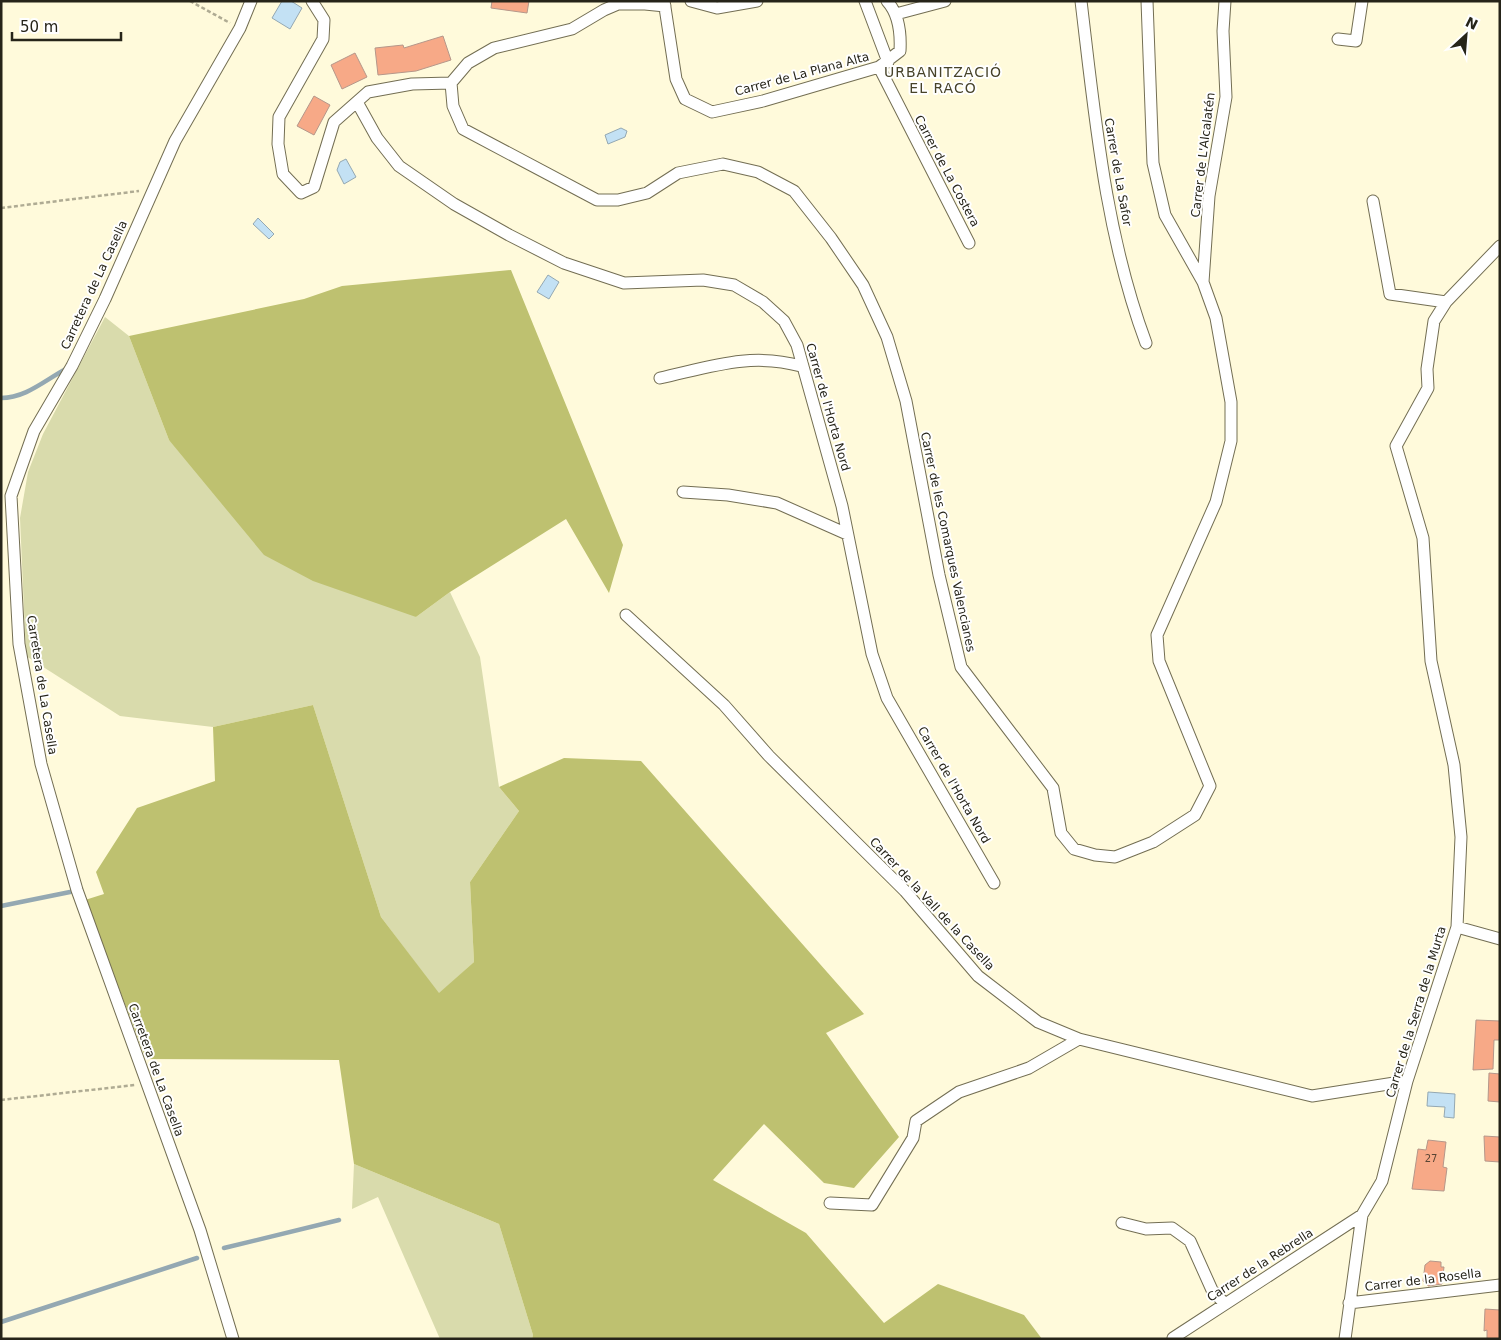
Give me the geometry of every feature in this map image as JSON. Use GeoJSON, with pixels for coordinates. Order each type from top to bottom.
{"type":"FeatureCollection","features":[{"type":"Feature","properties":{"kind":"street","name":"Carretera de La Casella"},"geometry":{"type":"LineString","coordinates":[[233,1339],[200,1230],[76,890],[41,764],[19,644],[11,496],[34,431],[72,366],[101,307],[175,141],[240,28],[251,1]]}},
{"type":"Feature","properties":{"kind":"street"},"geometry":{"type":"LineString","coordinates":[[312,1],[324,20],[324,39],[279,117],[278,144],[284,174],[301,193],[314,187],[334,122],[368,92],[412,84],[451,84],[468,63],[494,48],[572,29],[607,5],[665,4]]}},
{"type":"Feature","properties":{"kind":"street"},"geometry":{"type":"LineString","coordinates":[[691,1],[717,8],[757,1]]}},
{"type":"Feature","properties":{"kind":"street","name":"Carrer de La Costera"},"geometry":{"type":"LineString","coordinates":[[865,1],[884,65],[969,242]]}},
{"type":"Feature","properties":{"kind":"street"},"geometry":{"type":"LineString","coordinates":[[884,65],[900,51],[900,36],[896,14],[887,1]]}},
{"type":"Feature","properties":{"kind":"street"},"geometry":{"type":"LineString","coordinates":[[896,14],[945,1]]}},
{"type":"Feature","properties":{"kind":"street","name":"Carrer de La Safor"},"geometry":{"type":"LineString","coordinates":[[1081,1],[1097,135],[1108,201],[1129,298],[1146,343]]}},
{"type":"Feature","properties":{"kind":"street","name":"Carrer de les Comarques Valencianes"},"geometry":{"type":"LineString","coordinates":[[451,84],[453,106],[463,129],[597,200],[618,200],[647,192],[678,172],[722,164],[758,172],[794,191],[831,238],[863,286],[887,337],[906,400],[939,575],[961,667],[1053,788],[1062,833],[1074,849],[1095,855],[1115,857],[1153,842],[1195,815],[1210,786],[1159,661],[1157,634],[1216,502],[1232,441],[1231,402],[1216,318],[1202,282],[1165,215],[1153,163],[1147,1]]}},
{"type":"Feature","properties":{"kind":"street","name":"Carrer de L'Alcalatén"},"geometry":{"type":"LineString","coordinates":[[1202,282],[1209,196],[1226,97],[1223,31],[1225,1]]}},
{"type":"Feature","properties":{"kind":"street"},"geometry":{"type":"LineString","coordinates":[[1338,39],[1356,41],[1362,1]]}},
{"type":"Feature","properties":{"kind":"street","name":"Carrer de La Plana Alta"},"geometry":{"type":"LineString","coordinates":[[665,4],[679,86],[685,99],[712,112],[763,101],[884,65]]}},
{"type":"Feature","properties":{"kind":"street","name":"Carrer de l'Horta Nord"},"geometry":{"type":"LineString","coordinates":[[357,102],[377,138],[399,166],[454,204],[564,264],[624,283],[703,280],[734,285],[764,302],[784,321],[797,345],[842,506],[872,654],[887,698],[994,883]]}},
{"type":"Feature","properties":{"kind":"street"},"geometry":{"type":"LineString","coordinates":[[1372,201],[1390,294],[1446,302]]}},
{"type":"Feature","properties":{"kind":"street","name":"Carrer de la Serra de la Murta"},"geometry":{"type":"LineString","coordinates":[[1345,1339],[1348,1303],[1362,1215],[1382,1181],[1408,1081],[1457,927],[1460,837],[1454,765],[1431,661],[1423,538],[1396,446],[1428,388],[1426,369],[1434,321],[1446,302],[1500,246]]}},
{"type":"Feature","properties":{"kind":"street"},"geometry":{"type":"LineString","coordinates":[[660,378],[739,360],[780,360],[802,366]]}},
{"type":"Feature","properties":{"kind":"street"},"geometry":{"type":"LineString","coordinates":[[683,492],[728,494],[777,503],[848,534]]}},
{"type":"Feature","properties":{"kind":"street","name":"Carrer de la Vall de la Casella"},"geometry":{"type":"LineString","coordinates":[[626,615],[724,705],[769,756],[905,891],[978,976],[1038,1022],[1079,1039],[1312,1096],[1408,1081]]}},
{"type":"Feature","properties":{"kind":"street"},"geometry":{"type":"LineString","coordinates":[[1457,927],[1500,940]]}},
{"type":"Feature","properties":{"kind":"street"},"geometry":{"type":"LineString","coordinates":[[830,1203],[872,1204],[914,1138],[916,1121],[959,1092],[1028,1068],[1079,1039]]}},
{"type":"Feature","properties":{"kind":"street","name":"Carrer de la Rebrella"},"geometry":{"type":"LineString","coordinates":[[1173,1338],[1362,1215]]}},
{"type":"Feature","properties":{"kind":"street"},"geometry":{"type":"LineString","coordinates":[[1122,1223],[1146,1229],[1172,1228],[1190,1240],[1212,1290],[1225,1304]]}},
{"type":"Feature","properties":{"kind":"street","name":"Carrer de la Rosella"},"geometry":{"type":"LineString","coordinates":[[1348,1303],[1500,1285]]}},
{"type":"Feature","properties":{"kind":"path"},"geometry":{"type":"LineString","coordinates":[[190,1],[240,28]]}},
{"type":"Feature","properties":{"kind":"path"},"geometry":{"type":"LineString","coordinates":[[1,208],[152,190]]}},
{"type":"Feature","properties":{"kind":"path"},"geometry":{"type":"LineString","coordinates":[[1,1100],[146,1084]]}},
{"type":"Feature","properties":{"kind":"green space"},"geometry":{"type":"Polygon","coordinates":[[[511,270],[623,545],[609,593],[566,519],[450,592],[416,617],[313,581],[264,555],[169,440],[129,336],[304,299],[342,286],[511,270]]]}},
{"type":"Feature","properties":{"kind":"green space"},"geometry":{"type":"Polygon","coordinates":[[[105,317],[129,336],[169,440],[416,617],[450,592],[480,657],[499,787],[519,811],[470,882],[474,962],[439,994],[381,917],[313,705],[213,727],[120,716],[26,656],[20,518],[28,472],[43,434],[105,317]]]}},
{"type":"Feature","properties":{"kind":"green space"},"geometry":{"type":"Polygon","coordinates":[[[313,705],[381,917],[439,993],[474,962],[470,882],[519,811],[499,787],[564,758],[641,761],[864,1014],[826,1033],[899,1137],[854,1188],[824,1183],[764,1124],[713,1180],[806,1233],[884,1323],[938,1284],[1024,1315],[1042,1339],[532,1339],[533,1335],[499,1224],[354,1164],[339,1060],[146,1059],[85,900],[104,894],[96,872],[137,808],[215,781],[213,727],[313,705]]]}},
{"type":"Feature","properties":{"kind":"green space"},"geometry":{"type":"Polygon","coordinates":[[[354,1164],[499,1224],[533,1335],[532,1339],[440,1339],[378,1197],[352,1209],[354,1164]]]}},
{"type":"Feature","properties":{"kind":"water"},"geometry":{"type":"Polygon","coordinates":[[[282,1],[291,1],[302,8],[290,29],[272,18],[282,1]]]}},
{"type":"Feature","properties":{"kind":"water"},"geometry":{"type":"Polygon","coordinates":[[[621,128],[627,131],[625,137],[608,144],[605,135],[621,128]]]}},
{"type":"Feature","properties":{"kind":"water"},"geometry":{"type":"Polygon","coordinates":[[[346,159],[356,177],[344,184],[337,170],[340,162],[346,159]]]}},
{"type":"Feature","properties":{"kind":"water"},"geometry":{"type":"Polygon","coordinates":[[[258,218],[274,234],[269,239],[253,224],[258,218]]]}},
{"type":"Feature","properties":{"kind":"water"},"geometry":{"type":"Polygon","coordinates":[[[548,275],[559,282],[549,299],[537,292],[548,275]]]}},
{"type":"Feature","properties":{"kind":"water"},"geometry":{"type":"Polygon","coordinates":[[[1428,1092],[1455,1094],[1454,1118],[1444,1117],[1445,1107],[1427,1106],[1428,1092]]]}},
{"type":"Feature","properties":{"kind":"building"},"geometry":{"type":"Polygon","coordinates":[[[492,1],[529,1],[527,13],[491,8],[492,1]]]}},
{"type":"Feature","properties":{"kind":"building"},"geometry":{"type":"Polygon","coordinates":[[[443,36],[451,60],[416,71],[378,75],[375,48],[403,45],[404,48],[443,36]]]}},
{"type":"Feature","properties":{"kind":"building"},"geometry":{"type":"Polygon","coordinates":[[[355,53],[367,77],[342,89],[331,65],[355,53]]]}},
{"type":"Feature","properties":{"kind":"building"},"geometry":{"type":"Polygon","coordinates":[[[314,96],[330,105],[314,135],[297,126],[314,96]]]}},
{"type":"Feature","properties":{"kind":"building"},"geometry":{"type":"Polygon","coordinates":[[[1476,1020],[1500,1021],[1500,1040],[1494,1040],[1493,1069],[1473,1070],[1476,1020]]]}},
{"type":"Feature","properties":{"kind":"building"},"geometry":{"type":"Polygon","coordinates":[[[1489,1073],[1500,1074],[1500,1102],[1488,1101],[1489,1073]]]}},
{"type":"Feature","properties":{"kind":"building"},"geometry":{"type":"Polygon","coordinates":[[[1484,1136],[1500,1137],[1500,1162],[1485,1161],[1484,1136]]]}},
{"type":"Feature","properties":{"kind":"building"},"geometry":{"type":"Polygon","coordinates":[[[1428,1140],[1446,1142],[1443,1167],[1447,1168],[1444,1191],[1412,1189],[1418,1149],[1426,1150],[1428,1140]]]}},
{"type":"Feature","properties":{"kind":"building"},"geometry":{"type":"Polygon","coordinates":[[[1430,1261],[1441,1262],[1441,1267],[1444,1267],[1442,1284],[1428,1286],[1423,1281],[1425,1265],[1430,1261]]]}},
{"type":"Feature","properties":{"kind":"building"},"geometry":{"type":"Polygon","coordinates":[[[1485,1309],[1500,1310],[1500,1339],[1487,1339],[1487,1330],[1484,1331],[1485,1309]]]}},
{"type":"Feature","properties":{"kind":"waterway"},"geometry":{"type":"LineString","coordinates":[[1,398],[27,392],[66,369]]}},
{"type":"Feature","properties":{"kind":"waterway"},"geometry":{"type":"LineString","coordinates":[[1,906],[75,891]]}},
{"type":"Feature","properties":{"kind":"waterway"},"geometry":{"type":"LineString","coordinates":[[224,1248],[339,1220]]}},
{"type":"Feature","properties":{"kind":"waterway"},"geometry":{"type":"LineString","coordinates":[[1,1322],[197,1258]]}},
{"type":"Feature","properties":{"kind":"district","name":"URBANITZACIÓ EL RACÓ"},"geometry":{"type":"Point","coordinates":[943,80]}}]}
